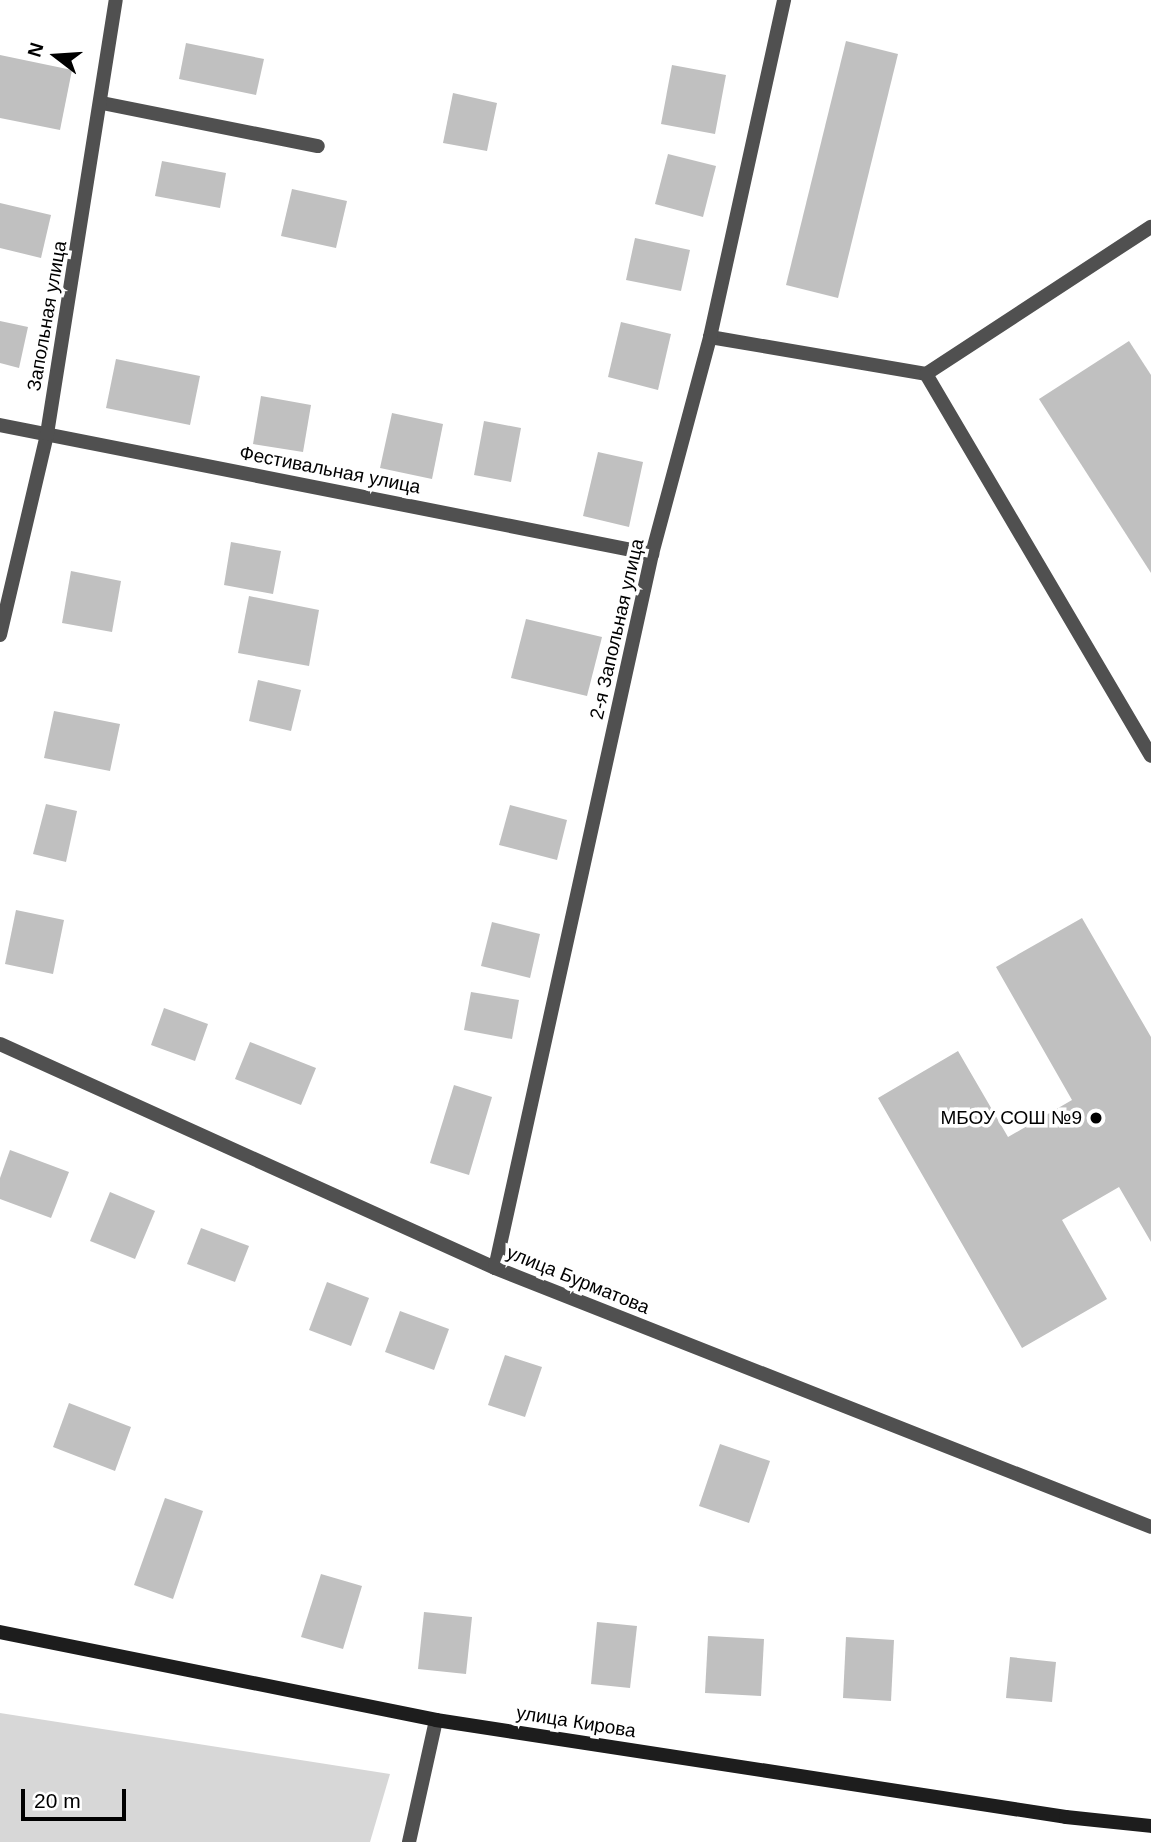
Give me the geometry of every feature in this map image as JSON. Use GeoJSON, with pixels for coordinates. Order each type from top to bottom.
{"type":"FeatureCollection","features":[{"type":"Feature","properties":{"kind":"main road","name":"улица Кирова"},"geometry":{"type":"LineString","coordinates":[[0,1632],[436,1720],[1066,1818],[1151,1826]]}},
{"type":"Feature","properties":{"kind":"street","name":"Запольная улица"},"geometry":{"type":"LineString","coordinates":[[0,635],[47,434],[102,103],[116,0]]}},
{"type":"Feature","properties":{"kind":"street","name":"2-я Запольная улица"},"geometry":{"type":"LineString","coordinates":[[495,1268],[652,554],[710,337],[784,0]]}},
{"type":"Feature","properties":{"kind":"street"},"geometry":{"type":"LineString","coordinates":[[102,103],[318,146]]}},
{"type":"Feature","properties":{"kind":"street"},"geometry":{"type":"LineString","coordinates":[[710,337],[926,374],[1151,227]]}},
{"type":"Feature","properties":{"kind":"street"},"geometry":{"type":"LineString","coordinates":[[926,374],[1151,756]]}},
{"type":"Feature","properties":{"kind":"street","name":"Фестивальная улица"},"geometry":{"type":"LineString","coordinates":[[0,425],[652,554]]}},
{"type":"Feature","properties":{"kind":"street","name":"улица Бурматова"},"geometry":{"type":"LineString","coordinates":[[0,1044],[495,1268],[1151,1527]]}},
{"type":"Feature","properties":{"kind":"street"},"geometry":{"type":"LineString","coordinates":[[409,1842],[436,1720]]}},
{"type":"Feature","properties":{"kind":"shaded area"},"geometry":{"type":"Polygon","coordinates":[[[0,1713],[390,1774],[370,1842],[0,1842],[0,1713]]]}},
{"type":"Feature","properties":{"kind":"building"},"geometry":{"type":"Polygon","coordinates":[[[846,41],[898,54],[838,298],[786,285],[846,41]]]}},
{"type":"Feature","properties":{"kind":"building"},"geometry":{"type":"Polygon","coordinates":[[[186,43],[264,59],[256,95],[179,79],[186,43]]]}},
{"type":"Feature","properties":{"kind":"building"},"geometry":{"type":"Polygon","coordinates":[[[0,55],[72,70],[60,130],[0,118],[0,55]]]}},
{"type":"Feature","properties":{"kind":"building"},"geometry":{"type":"Polygon","coordinates":[[[672,65],[726,75],[715,134],[661,124],[672,65]]]}},
{"type":"Feature","properties":{"kind":"building"},"geometry":{"type":"Polygon","coordinates":[[[453,93],[497,103],[487,151],[443,143],[453,93]]]}},
{"type":"Feature","properties":{"kind":"building"},"geometry":{"type":"Polygon","coordinates":[[[668,154],[716,166],[703,217],[655,204],[668,154]]]}},
{"type":"Feature","properties":{"kind":"building"},"geometry":{"type":"Polygon","coordinates":[[[162,161],[226,173],[220,208],[155,196],[162,161]]]}},
{"type":"Feature","properties":{"kind":"building"},"geometry":{"type":"Polygon","coordinates":[[[292,189],[347,201],[336,248],[281,236],[292,189]]]}},
{"type":"Feature","properties":{"kind":"building"},"geometry":{"type":"Polygon","coordinates":[[[0,203],[51,215],[41,258],[0,248],[0,203]]]}},
{"type":"Feature","properties":{"kind":"building"},"geometry":{"type":"Polygon","coordinates":[[[635,238],[690,250],[681,291],[626,280],[635,238]]]}},
{"type":"Feature","properties":{"kind":"building"},"geometry":{"type":"Polygon","coordinates":[[[0,321],[28,327],[19,368],[0,363],[0,321]]]}},
{"type":"Feature","properties":{"kind":"building"},"geometry":{"type":"Polygon","coordinates":[[[621,322],[671,334],[658,390],[608,377],[621,322]]]}},
{"type":"Feature","properties":{"kind":"building"},"geometry":{"type":"Polygon","coordinates":[[[1129,341],[1151,375],[1151,573],[1039,399],[1129,341]]]}},
{"type":"Feature","properties":{"kind":"building"},"geometry":{"type":"Polygon","coordinates":[[[116,359],[200,376],[190,425],[106,408],[116,359]]]}},
{"type":"Feature","properties":{"kind":"building"},"geometry":{"type":"Polygon","coordinates":[[[261,396],[311,405],[303,452],[253,444],[261,396]]]}},
{"type":"Feature","properties":{"kind":"building"},"geometry":{"type":"Polygon","coordinates":[[[392,413],[443,424],[432,479],[380,468],[392,413]]]}},
{"type":"Feature","properties":{"kind":"building"},"geometry":{"type":"Polygon","coordinates":[[[484,421],[521,428],[511,482],[474,475],[484,421]]]}},
{"type":"Feature","properties":{"kind":"building"},"geometry":{"type":"Polygon","coordinates":[[[598,452],[643,462],[629,527],[583,516],[598,452]]]}},
{"type":"Feature","properties":{"kind":"building"},"geometry":{"type":"Polygon","coordinates":[[[231,542],[281,551],[273,594],[224,585],[231,542]]]}},
{"type":"Feature","properties":{"kind":"building"},"geometry":{"type":"Polygon","coordinates":[[[71,571],[121,581],[112,632],[62,623],[71,571]]]}},
{"type":"Feature","properties":{"kind":"building"},"geometry":{"type":"Polygon","coordinates":[[[249,596],[319,610],[309,666],[238,653],[249,596]]]}},
{"type":"Feature","properties":{"kind":"building"},"geometry":{"type":"Polygon","coordinates":[[[526,619],[602,637],[587,696],[511,678],[526,619]]]}},
{"type":"Feature","properties":{"kind":"building"},"geometry":{"type":"Polygon","coordinates":[[[258,680],[301,690],[291,731],[249,721],[258,680]]]}},
{"type":"Feature","properties":{"kind":"building"},"geometry":{"type":"Polygon","coordinates":[[[54,711],[120,724],[110,771],[44,758],[54,711]]]}},
{"type":"Feature","properties":{"kind":"building"},"geometry":{"type":"Polygon","coordinates":[[[46,804],[77,811],[66,862],[33,854],[46,804]]]}},
{"type":"Feature","properties":{"kind":"building"},"geometry":{"type":"Polygon","coordinates":[[[510,805],[567,820],[557,860],[499,845],[510,805]]]}},
{"type":"Feature","properties":{"kind":"building"},"geometry":{"type":"Polygon","coordinates":[[[16,910],[64,920],[53,974],[5,964],[16,910]]]}},
{"type":"Feature","properties":{"kind":"building","name":"МБОУ СОШ №9"},"geometry":{"type":"Polygon","coordinates":[[[1082,918],[1151,1037],[1151,1242],[1119,1187],[1062,1220],[1107,1299],[1022,1348],[878,1098],[958,1051],[1008,1137],[1072,1100],[996,967],[1082,918]]]}},
{"type":"Feature","properties":{"kind":"building"},"geometry":{"type":"Polygon","coordinates":[[[492,922],[540,934],[530,978],[481,966],[492,922]]]}},
{"type":"Feature","properties":{"kind":"building"},"geometry":{"type":"Polygon","coordinates":[[[471,992],[519,1000],[512,1039],[464,1030],[471,992]]]}},
{"type":"Feature","properties":{"kind":"building"},"geometry":{"type":"Polygon","coordinates":[[[164,1008],[208,1024],[195,1061],[151,1045],[164,1008]]]}},
{"type":"Feature","properties":{"kind":"building"},"geometry":{"type":"Polygon","coordinates":[[[250,1042],[316,1068],[301,1105],[235,1079],[250,1042]]]}},
{"type":"Feature","properties":{"kind":"building"},"geometry":{"type":"Polygon","coordinates":[[[454,1085],[492,1097],[469,1175],[430,1163],[454,1085]]]}},
{"type":"Feature","properties":{"kind":"building"},"geometry":{"type":"Polygon","coordinates":[[[10,1150],[69,1172],[51,1218],[0,1199],[0,1178],[10,1150]]]}},
{"type":"Feature","properties":{"kind":"building"},"geometry":{"type":"Polygon","coordinates":[[[110,1192],[155,1211],[135,1259],[90,1241],[110,1192]]]}},
{"type":"Feature","properties":{"kind":"building"},"geometry":{"type":"Polygon","coordinates":[[[201,1228],[249,1246],[235,1282],[187,1264],[201,1228]]]}},
{"type":"Feature","properties":{"kind":"building"},"geometry":{"type":"Polygon","coordinates":[[[327,1282],[369,1298],[351,1346],[309,1330],[327,1282]]]}},
{"type":"Feature","properties":{"kind":"building"},"geometry":{"type":"Polygon","coordinates":[[[400,1311],[449,1329],[434,1370],[385,1352],[400,1311]]]}},
{"type":"Feature","properties":{"kind":"building"},"geometry":{"type":"Polygon","coordinates":[[[505,1355],[542,1367],[525,1417],[488,1405],[505,1355]]]}},
{"type":"Feature","properties":{"kind":"building"},"geometry":{"type":"Polygon","coordinates":[[[69,1403],[131,1427],[115,1471],[53,1447],[69,1403]]]}},
{"type":"Feature","properties":{"kind":"building"},"geometry":{"type":"Polygon","coordinates":[[[720,1444],[770,1461],[749,1523],[699,1506],[720,1444]]]}},
{"type":"Feature","properties":{"kind":"building"},"geometry":{"type":"Polygon","coordinates":[[[165,1498],[203,1511],[173,1599],[134,1585],[165,1498]]]}},
{"type":"Feature","properties":{"kind":"building"},"geometry":{"type":"Polygon","coordinates":[[[321,1574],[362,1586],[343,1649],[301,1637],[321,1574]]]}},
{"type":"Feature","properties":{"kind":"building"},"geometry":{"type":"Polygon","coordinates":[[[424,1612],[472,1617],[466,1674],[418,1669],[424,1612]]]}},
{"type":"Feature","properties":{"kind":"building"},"geometry":{"type":"Polygon","coordinates":[[[597,1622],[637,1626],[630,1688],[591,1684],[597,1622]]]}},
{"type":"Feature","properties":{"kind":"building"},"geometry":{"type":"Polygon","coordinates":[[[708,1636],[764,1639],[761,1696],[705,1693],[708,1636]]]}},
{"type":"Feature","properties":{"kind":"building"},"geometry":{"type":"Polygon","coordinates":[[[846,1637],[894,1640],[891,1701],[843,1698],[846,1637]]]}},
{"type":"Feature","properties":{"kind":"building"},"geometry":{"type":"Polygon","coordinates":[[[1010,1657],[1056,1662],[1052,1702],[1006,1698],[1010,1657]]]}},
{"type":"Feature","properties":{"kind":"place","name":"МБОУ СОШ №9"},"geometry":{"type":"Point","coordinates":[1096,1118]}}]}
